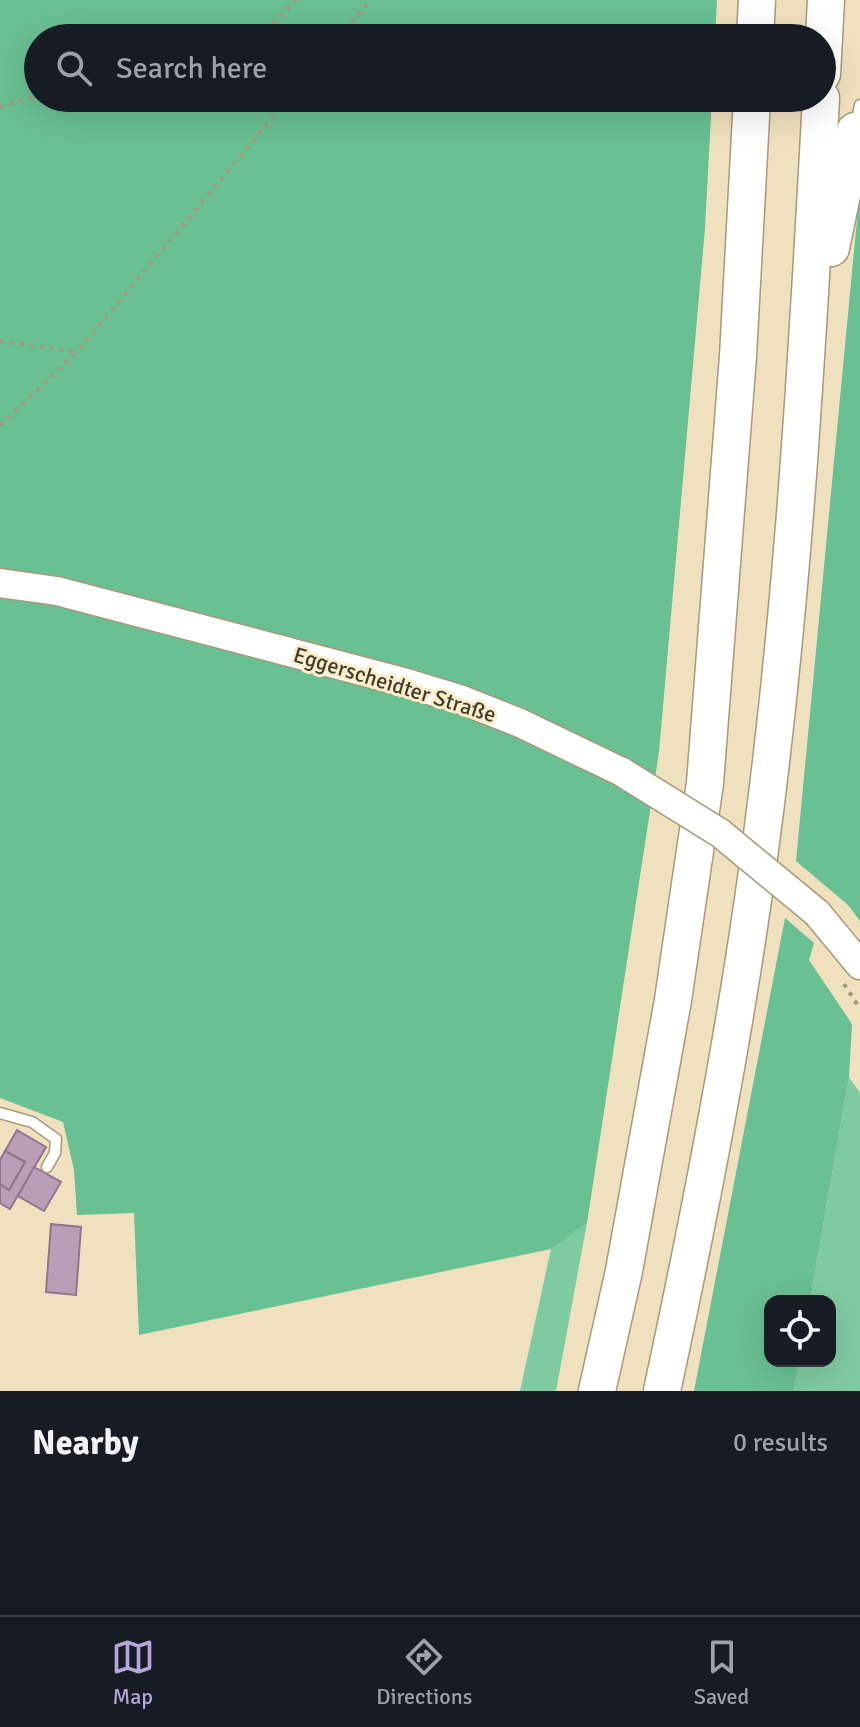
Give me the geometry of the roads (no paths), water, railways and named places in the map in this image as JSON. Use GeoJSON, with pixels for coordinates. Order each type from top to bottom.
{"type":"FeatureCollection","features":[{"type":"Feature","properties":{"kind":"highway"},"geometry":{"type":"LineString","coordinates":[[756,24],[757,0]]}},
{"type":"Feature","properties":{"kind":"highway"},"geometry":{"type":"LineString","coordinates":[[825,24],[826,0]]}},
{"type":"Feature","properties":{"kind":"highway"},"geometry":{"type":"LineString","coordinates":[[597,1391],[624,1271],[673,1000],[705,783],[738,356],[751,112]]}},
{"type":"Feature","properties":{"kind":"highway"},"geometry":{"type":"LineString","coordinates":[[662,1391],[747,939],[784,641],[807,363],[820,112]]}},
{"type":"Feature","properties":{"kind":"highway"},"geometry":{"type":"LineString","coordinates":[[807,363],[857,118]]}},
{"type":"Feature","properties":{"kind":"street","name":"Eggerscheidter Straße"},"geometry":{"type":"LineString","coordinates":[[0,583],[57,591],[403,682],[520,723],[622,772],[720,833],[817,913],[860,965]]}},
{"type":"Feature","properties":{"kind":"lane"},"geometry":{"type":"LineString","coordinates":[[0,1113],[32,1122],[56,1139],[55,1153],[47,1167]]}}]}
